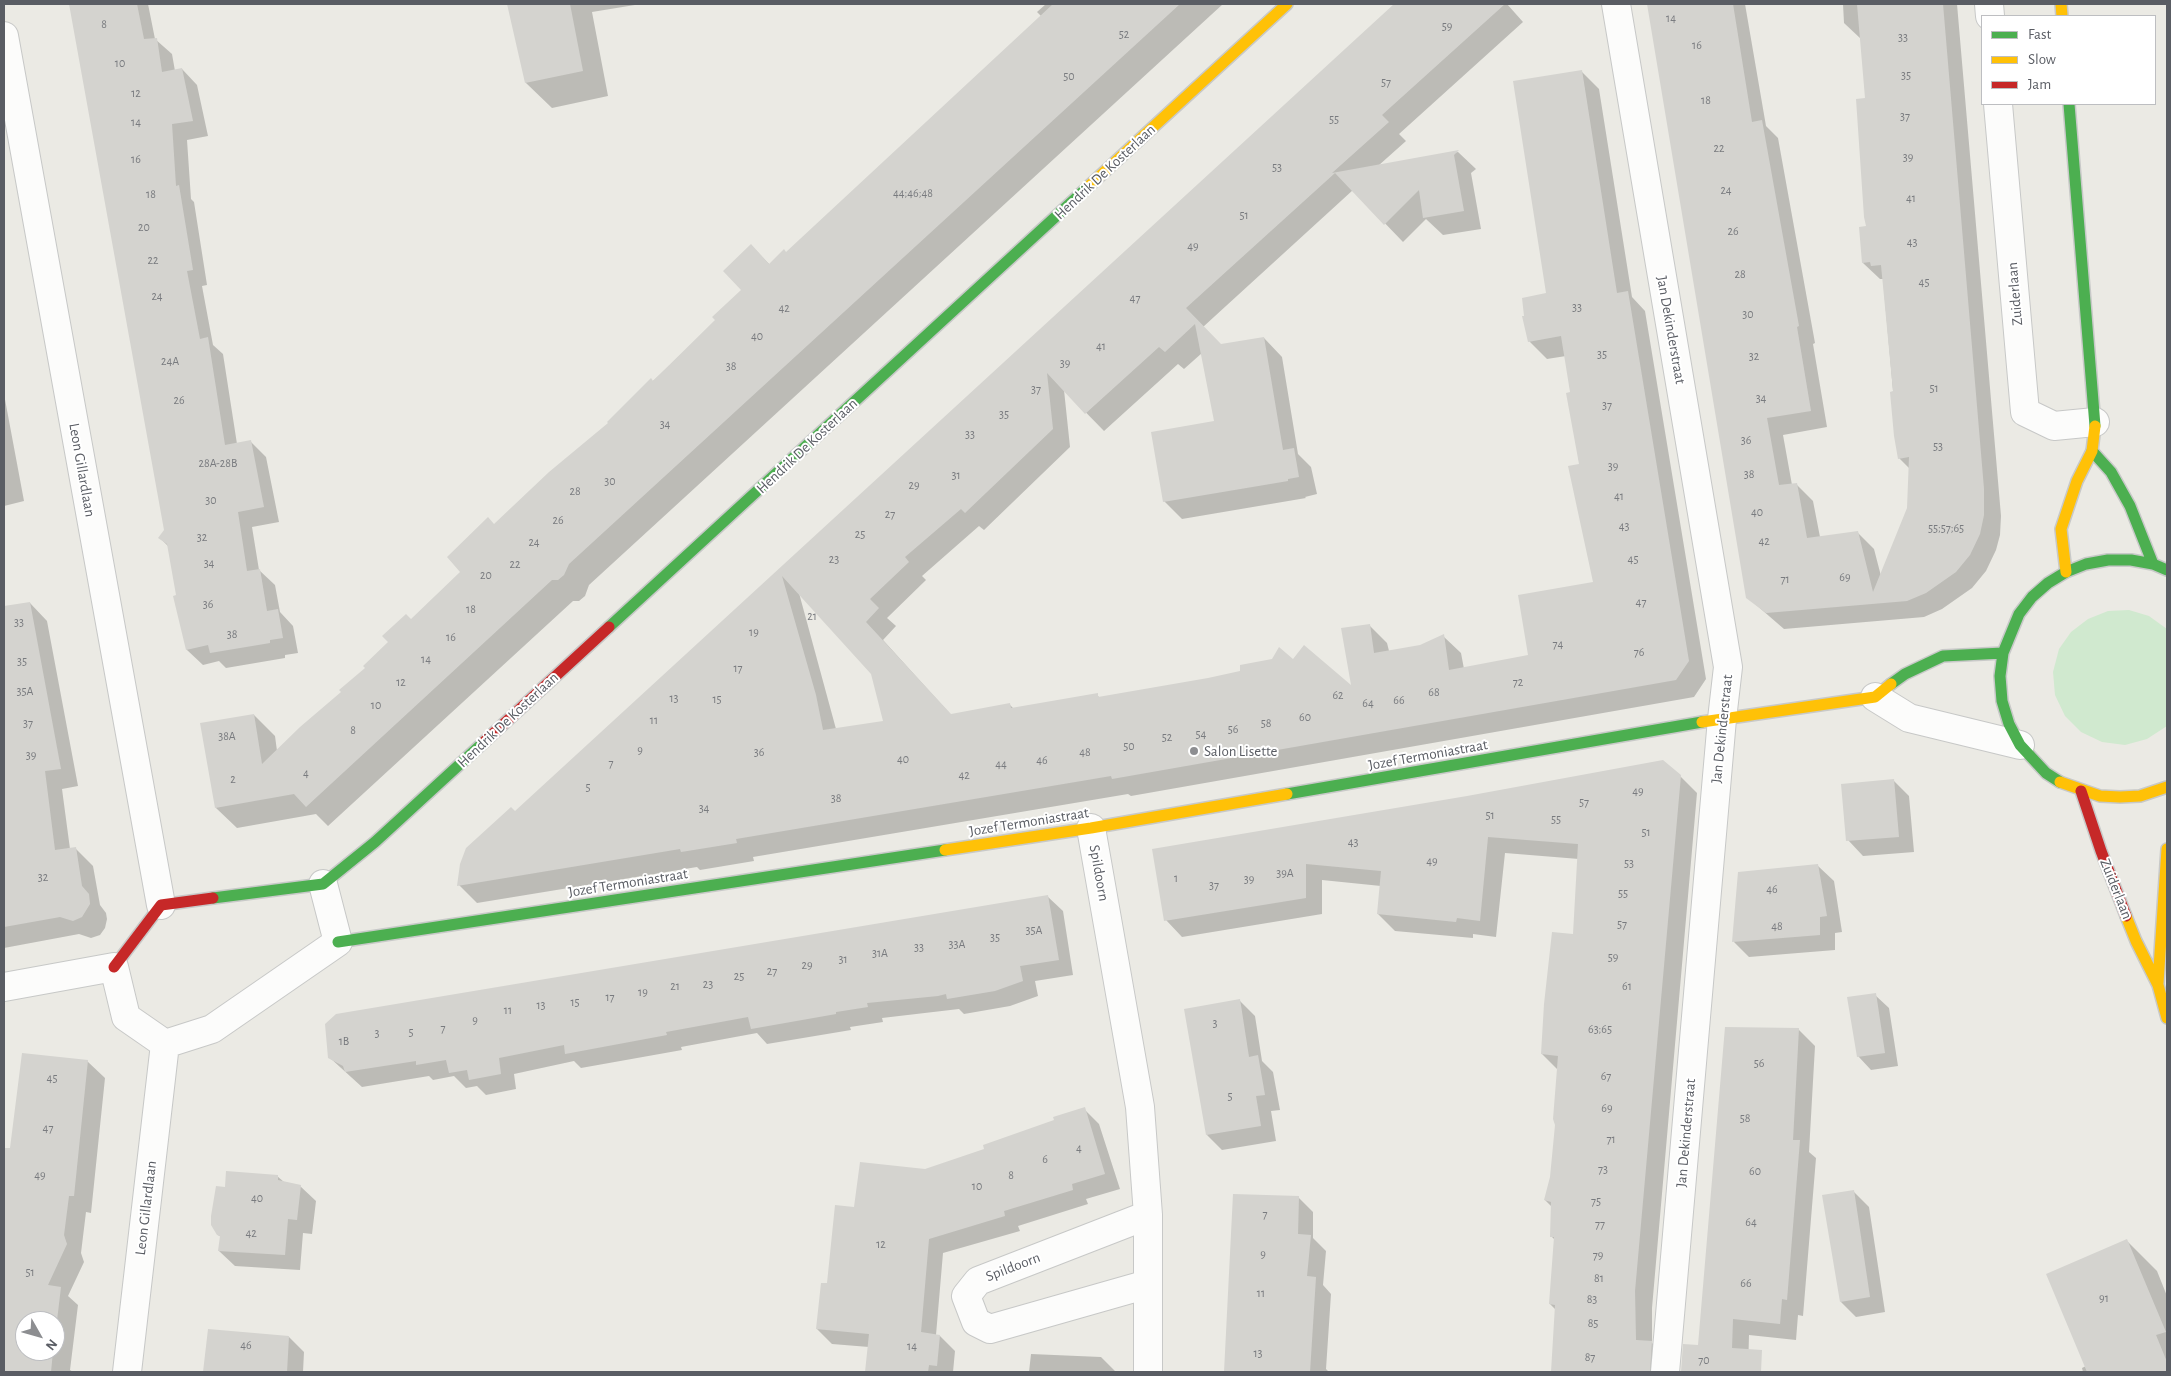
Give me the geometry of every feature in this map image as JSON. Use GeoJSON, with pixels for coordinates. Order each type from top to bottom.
{"type":"FeatureCollection","features":[{"type":"Feature","properties":{"kind":"street","name":"Hendrik De Kosterlaan"},"geometry":{"type":"LineString","coordinates":[[323,884],[375,842],[1287,4]]}},
{"type":"Feature","properties":{"kind":"street","name":"Jan Dekinderstraat"},"geometry":{"type":"LineString","coordinates":[[1616,4],[1728,667],[1666,1372]]}},
{"type":"Feature","properties":{"kind":"street","name":"Leon Gillardlaan"},"geometry":{"type":"LineString","coordinates":[[4,36],[161,905]]}},
{"type":"Feature","properties":{"kind":"street","name":"Zuiderlaan"},"geometry":{"type":"LineString","coordinates":[[1998,105],[2025,412],[2054,426],[2095,422]]}},
{"type":"Feature","properties":{"kind":"street"},"geometry":{"type":"LineString","coordinates":[[2066,572],[2061,529],[2076,481],[2092,451],[2095,422],[2069,105]]}},
{"type":"Feature","properties":{"kind":"street"},"geometry":{"type":"LineString","coordinates":[[2092,451],[2111,472],[2130,506],[2153,564]]}},
{"type":"Feature","properties":{"kind":"street"},"geometry":{"type":"LineString","coordinates":[[2167,570],[2153,564],[2131,560],[2108,560],[2086,564],[2066,572],[2048,583],[2032,597],[2013,627],[2003,653],[2000,676],[2002,701],[2009,724],[2020,745],[2046,773],[2063,784],[2100,796],[2140,796],[2167,787]]}},
{"type":"Feature","properties":{"kind":"street"},"geometry":{"type":"LineString","coordinates":[[1722,719],[1875,697],[1905,674],[1943,656],[2003,653]]}},
{"type":"Feature","properties":{"kind":"street"},"geometry":{"type":"LineString","coordinates":[[1875,697],[1910,718],[2020,745]]}},
{"type":"Feature","properties":{"kind":"street","name":"Jozef Termoniastraat"},"geometry":{"type":"LineString","coordinates":[[338,942],[1091,828],[1722,719]]}},
{"type":"Feature","properties":{"kind":"street","name":"Zuiderlaan"},"geometry":{"type":"LineString","coordinates":[[2081,791],[2101,851],[2136,941],[2158,985],[2167,1018]]}},
{"type":"Feature","properties":{"kind":"street","name":"Spildoorn"},"geometry":{"type":"LineString","coordinates":[[1091,828],[1140,1107],[1148,1215],[1148,1372]]}},
{"type":"Feature","properties":{"kind":"street","name":"Zuiderlaan"},"geometry":{"type":"LineString","coordinates":[[2158,985],[2167,850]]}},
{"type":"Feature","properties":{"kind":"street"},"geometry":{"type":"LineString","coordinates":[[4,987],[114,967],[161,905],[323,884],[338,942],[212,1030],[165,1044],[126,1017],[114,967]]}},
{"type":"Feature","properties":{"kind":"street","name":"Leon Gillardlaan"},"geometry":{"type":"LineString","coordinates":[[126,1372],[165,1044]]}},
{"type":"Feature","properties":{"kind":"street","name":"Spildoorn"},"geometry":{"type":"LineString","coordinates":[[1148,1215],[978,1281],[966,1296],[976,1322],[990,1329],[1148,1284]]}},
{"type":"Feature","properties":{"kind":"green space"},"geometry":{"type":"Polygon","coordinates":[[[2129,610],[2149,616],[2167,629],[2167,726],[2147,739],[2125,745],[2102,742],[2081,732],[2065,716],[2055,695],[2053,672],[2059,649],[2071,632],[2088,619],[2108,611],[2129,610]]]}},
{"type":"Feature","properties":{"kind":"building"},"geometry":{"type":"Polygon","coordinates":[[[69,4],[137,4],[144,39],[157,38],[162,72],[182,68],[193,121],[172,124],[176,186],[179,185],[193,270],[187,271],[200,339],[208,337],[225,445],[251,440],[264,507],[238,512],[247,571],[260,569],[267,611],[278,609],[283,638],[270,640],[270,643],[210,653],[208,645],[186,650],[173,596],[176,595],[167,544],[158,538],[164,530],[69,4]]]}},
{"type":"Feature","properties":{"kind":"building"},"geometry":{"type":"Polygon","coordinates":[[[507,4],[570,4],[583,71],[525,83],[507,4]]]}},
{"type":"Feature","properties":{"kind":"building"},"geometry":{"type":"Polygon","coordinates":[[[1053,4],[1180,4],[569,564],[564,575],[558,580],[552,580],[306,807],[294,794],[215,808],[200,723],[254,714],[262,764],[300,727],[341,692],[339,690],[365,668],[363,666],[388,642],[382,636],[406,614],[411,619],[460,572],[447,557],[488,517],[494,524],[549,472],[608,423],[651,378],[653,381],[715,320],[712,317],[741,290],[723,271],[751,244],[769,264],[784,249],[786,252],[1053,4]]]}},
{"type":"Feature","properties":{"kind":"building"},"geometry":{"type":"Polygon","coordinates":[[[1394,4],[1505,4],[1382,115],[1389,122],[1332,173],[1459,150],[1454,155],[1464,211],[1423,218],[1419,190],[1384,225],[1335,173],[1186,308],[1221,344],[1264,337],[1283,450],[1294,448],[1299,477],[1288,479],[1288,481],[1163,502],[1151,432],[1214,421],[1195,324],[1165,352],[1159,347],[1085,414],[1047,373],[1053,429],[965,513],[961,509],[905,557],[909,562],[870,599],[879,608],[866,622],[951,714],[1010,703],[1011,708],[1098,693],[1098,697],[1208,678],[1240,671],[1240,665],[1272,659],[1279,647],[1293,659],[1304,645],[1351,685],[1341,628],[1370,624],[1374,653],[1420,645],[1444,634],[1449,670],[1528,655],[1518,595],[1593,582],[1568,466],[1579,464],[1566,393],[1570,392],[1561,336],[1528,342],[1522,316],[1524,316],[1522,298],[1546,293],[1513,81],[1582,70],[1617,293],[1628,291],[1689,661],[1676,680],[1112,779],[1111,776],[736,839],[737,843],[681,852],[680,849],[457,886],[460,864],[466,848],[511,807],[515,811],[1394,4]],[[782,576],[816,695],[823,730],[883,721],[871,674],[782,576]]]}},
{"type":"Feature","properties":{"kind":"building"},"geometry":{"type":"Polygon","coordinates":[[[1647,4],[1733,4],[1752,122],[1762,120],[1799,326],[1797,327],[1811,411],[1767,418],[1779,485],[1797,483],[1807,538],[1858,531],[1873,592],[1907,508],[1909,457],[1898,459],[1894,436],[1890,392],[1893,391],[1881,265],[1871,266],[1870,262],[1862,263],[1859,227],[1866,226],[1856,99],[1865,98],[1857,4],[1943,4],[1984,489],[1984,515],[1980,534],[1970,555],[1956,572],[1926,593],[1907,601],[1766,613],[1746,598],[1647,4]]]}},
{"type":"Feature","properties":{"kind":"building"},"geometry":{"type":"Polygon","coordinates":[[[30,602],[61,769],[45,771],[55,850],[76,847],[82,886],[89,894],[90,904],[82,917],[73,921],[60,917],[4,927],[4,606],[30,602]]]}},
{"type":"Feature","properties":{"kind":"building"},"geometry":{"type":"Polygon","coordinates":[[[1663,760],[1681,775],[1635,1291],[1636,1340],[1652,1341],[1650,1372],[1551,1372],[1555,1305],[1549,1304],[1554,1237],[1550,1237],[1551,1202],[1544,1200],[1550,1177],[1555,1125],[1553,1119],[1558,1056],[1541,1054],[1544,1004],[1552,932],[1573,934],[1578,844],[1488,837],[1480,921],[1457,918],[1456,922],[1377,914],[1381,871],[1306,864],[1306,898],[1164,921],[1152,849],[1467,796],[1663,760]]]}},
{"type":"Feature","properties":{"kind":"building"},"geometry":{"type":"Polygon","coordinates":[[[1894,779],[1899,837],[1846,841],[1841,784],[1894,779]]]}},
{"type":"Feature","properties":{"kind":"building"},"geometry":{"type":"Polygon","coordinates":[[[1818,864],[1827,916],[1820,917],[1820,935],[1732,942],[1738,872],[1818,864]]]}},
{"type":"Feature","properties":{"kind":"building"},"geometry":{"type":"Polygon","coordinates":[[[1048,895],[1059,960],[1020,966],[1023,981],[995,991],[947,999],[946,994],[867,1003],[868,1007],[751,1029],[748,1017],[666,1032],[667,1035],[565,1054],[564,1045],[499,1058],[501,1074],[469,1080],[467,1070],[449,1073],[446,1060],[416,1065],[416,1061],[345,1072],[343,1066],[328,1058],[325,1024],[336,1014],[1048,895]]]}},
{"type":"Feature","properties":{"kind":"building"},"geometry":{"type":"Polygon","coordinates":[[[1876,993],[1885,1053],[1857,1057],[1847,997],[1876,993]]]}},
{"type":"Feature","properties":{"kind":"building"},"geometry":{"type":"Polygon","coordinates":[[[1240,999],[1249,1057],[1258,1055],[1265,1095],[1256,1096],[1261,1126],[1206,1135],[1184,1009],[1240,999]]]}},
{"type":"Feature","properties":{"kind":"building"},"geometry":{"type":"Polygon","coordinates":[[[1725,1027],[1799,1028],[1793,1140],[1800,1140],[1787,1300],[1782,1299],[1780,1324],[1733,1319],[1732,1348],[1762,1350],[1761,1372],[1681,1372],[1683,1344],[1698,1345],[1725,1027]]]}},
{"type":"Feature","properties":{"kind":"building"},"geometry":{"type":"Polygon","coordinates":[[[22,1053],[88,1060],[74,1196],[69,1196],[64,1235],[67,1244],[48,1285],[61,1287],[58,1311],[15,1311],[15,1361],[52,1361],[51,1372],[4,1372],[4,1148],[10,1148],[22,1053]]]}},
{"type":"Feature","properties":{"kind":"building"},"geometry":{"type":"Polygon","coordinates":[[[1085,1107],[1105,1174],[1072,1184],[1073,1190],[1004,1211],[1005,1216],[929,1239],[921,1332],[940,1335],[937,1366],[929,1365],[928,1372],[865,1372],[869,1334],[816,1329],[821,1283],[827,1283],[835,1205],[854,1207],[860,1162],[925,1169],[984,1149],[983,1145],[1054,1120],[1053,1117],[1085,1107]]]}},
{"type":"Feature","properties":{"kind":"building"},"geometry":{"type":"Polygon","coordinates":[[[226,1171],[278,1175],[278,1180],[301,1185],[297,1220],[288,1219],[285,1255],[218,1251],[220,1236],[217,1235],[211,1225],[211,1216],[216,1186],[225,1187],[226,1171]]]}},
{"type":"Feature","properties":{"kind":"building"},"geometry":{"type":"Polygon","coordinates":[[[1854,1190],[1870,1297],[1840,1302],[1822,1195],[1854,1190]]]}},
{"type":"Feature","properties":{"kind":"building"},"geometry":{"type":"Polygon","coordinates":[[[1233,1194],[1299,1196],[1298,1234],[1311,1235],[1307,1276],[1316,1277],[1310,1372],[1224,1372],[1233,1194]]]}},
{"type":"Feature","properties":{"kind":"building"},"geometry":{"type":"Polygon","coordinates":[[[2127,1239],[2166,1332],[2156,1335],[2167,1362],[2167,1372],[2087,1372],[2046,1274],[2127,1239]]]}},
{"type":"Feature","properties":{"kind":"building"},"geometry":{"type":"Polygon","coordinates":[[[208,1329],[289,1336],[287,1372],[203,1372],[208,1329]]]}},
{"type":"Feature","properties":{"kind":"traffic: fast"},"geometry":{"type":"LineString","coordinates":[[2069,105],[2095,426]]}},
{"type":"Feature","properties":{"kind":"traffic: fast"},"geometry":{"type":"LineString","coordinates":[[609,627],[1089,186]]}},
{"type":"Feature","properties":{"kind":"traffic: fast"},"geometry":{"type":"LineString","coordinates":[[2092,451],[2111,472],[2130,506],[2153,564]]}},
{"type":"Feature","properties":{"kind":"traffic: fast"},"geometry":{"type":"LineString","coordinates":[[2060,782],[2046,773],[2020,745],[2009,724],[2002,701],[2000,676],[2003,653],[2019,614],[2032,597],[2048,583],[2066,572],[2086,564],[2108,560],[2131,560],[2153,564],[2167,570]]}},
{"type":"Feature","properties":{"kind":"traffic: fast"},"geometry":{"type":"LineString","coordinates":[[1891,684],[1905,674],[1943,656],[2003,653]]}},
{"type":"Feature","properties":{"kind":"traffic: fast"},"geometry":{"type":"LineString","coordinates":[[1287,794],[1702,722]]}},
{"type":"Feature","properties":{"kind":"traffic: fast"},"geometry":{"type":"LineString","coordinates":[[213,898],[323,884],[375,842],[484,742]]}},
{"type":"Feature","properties":{"kind":"traffic: fast"},"geometry":{"type":"LineString","coordinates":[[338,942],[945,850]]}},
{"type":"Feature","properties":{"kind":"traffic: slow"},"geometry":{"type":"LineString","coordinates":[[1089,186],[1287,4]]}},
{"type":"Feature","properties":{"kind":"traffic: slow"},"geometry":{"type":"LineString","coordinates":[[2061,4],[2062,15]]}},
{"type":"Feature","properties":{"kind":"traffic: slow"},"geometry":{"type":"LineString","coordinates":[[2066,572],[2061,529],[2077,481],[2092,451],[2095,426]]}},
{"type":"Feature","properties":{"kind":"traffic: slow"},"geometry":{"type":"LineString","coordinates":[[1702,722],[1875,697],[1891,684]]}},
{"type":"Feature","properties":{"kind":"traffic: slow"},"geometry":{"type":"LineString","coordinates":[[2060,782],[2100,796],[2120,797],[2140,796],[2167,787]]}},
{"type":"Feature","properties":{"kind":"traffic: slow"},"geometry":{"type":"LineString","coordinates":[[945,850],[1091,828],[1287,794]]}},
{"type":"Feature","properties":{"kind":"traffic: slow"},"geometry":{"type":"LineString","coordinates":[[2158,983],[2167,849]]}},
{"type":"Feature","properties":{"kind":"traffic: slow"},"geometry":{"type":"LineString","coordinates":[[2126,916],[2158,985],[2167,1018]]}},
{"type":"Feature","properties":{"kind":"traffic: jam"},"geometry":{"type":"LineString","coordinates":[[484,742],[609,627]]}},
{"type":"Feature","properties":{"kind":"traffic: jam"},"geometry":{"type":"LineString","coordinates":[[2081,791],[2101,851],[2126,916]]}},
{"type":"Feature","properties":{"kind":"traffic: jam"},"geometry":{"type":"LineString","coordinates":[[114,967],[161,905],[213,898]]}},
{"type":"Feature","properties":{"kind":"place","name":"Salon Lisette"},"geometry":{"type":"Point","coordinates":[1194,751]}}]}
